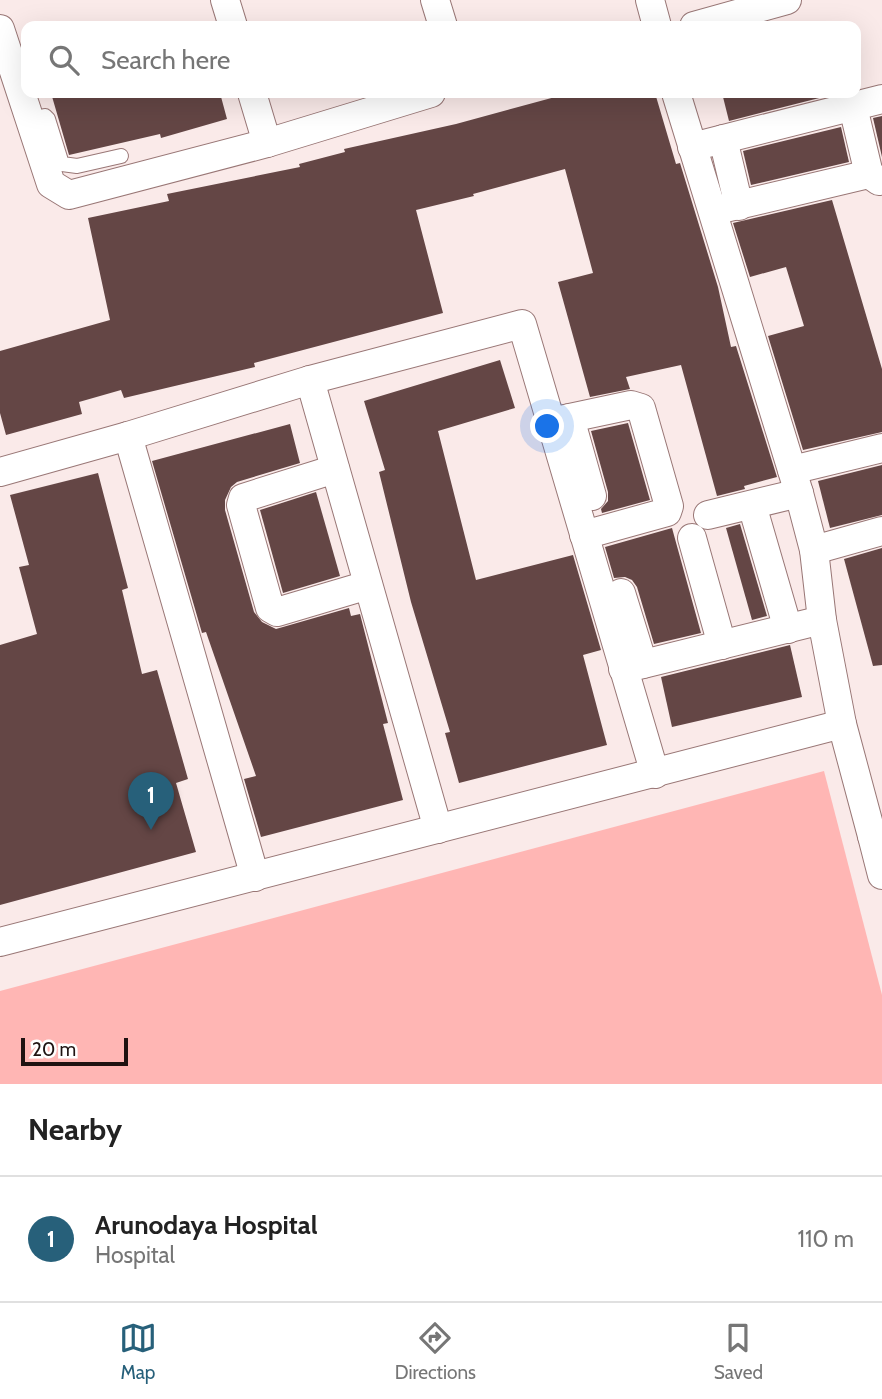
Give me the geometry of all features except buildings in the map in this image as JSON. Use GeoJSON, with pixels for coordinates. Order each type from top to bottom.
{"type":"FeatureCollection","features":[{"type":"Feature","properties":{"kind":"street"},"geometry":{"type":"LineString","coordinates":[[225,0],[231,21]]}},
{"type":"Feature","properties":{"kind":"street"},"geometry":{"type":"LineString","coordinates":[[435,0],[441,21]]}},
{"type":"Feature","properties":{"kind":"street"},"geometry":{"type":"LineString","coordinates":[[650,0],[656,21]]}},
{"type":"Feature","properties":{"kind":"street"},"geometry":{"type":"LineString","coordinates":[[712,21],[787,0]]}},
{"type":"Feature","properties":{"kind":"street"},"geometry":{"type":"LineString","coordinates":[[0,29],[21,91]]}},
{"type":"Feature","properties":{"kind":"street"},"geometry":{"type":"LineString","coordinates":[[24,98],[51,184],[69,195],[267,143],[415,98]]}},
{"type":"Feature","properties":{"kind":"street"},"geometry":{"type":"LineString","coordinates":[[254,98],[267,143]]}},
{"type":"Feature","properties":{"kind":"street"},"geometry":{"type":"LineString","coordinates":[[677,98],[692,147],[726,209]]}},
{"type":"Feature","properties":{"kind":"street"},"geometry":{"type":"LineString","coordinates":[[692,147],[882,99]]}},
{"type":"Feature","properties":{"kind":"street"},"geometry":{"type":"LineString","coordinates":[[726,209],[875,177],[853,107]]}},
{"type":"Feature","properties":{"kind":"street"},"geometry":{"type":"LineString","coordinates":[[723,139],[726,209],[821,548],[822,620],[842,724],[877,835],[882,875]]}},
{"type":"Feature","properties":{"kind":"street"},"geometry":{"type":"LineString","coordinates":[[0,472],[310,380],[522,324],[560,420],[633,667],[654,774]]}},
{"type":"Feature","properties":{"kind":"street"},"geometry":{"type":"LineString","coordinates":[[310,380],[438,829]]}},
{"type":"Feature","properties":{"kind":"street"},"geometry":{"type":"LineString","coordinates":[[560,420],[631,405],[641,408],[669,506],[667,512],[595,540]]}},
{"type":"Feature","properties":{"kind":"street"},"geometry":{"type":"LineString","coordinates":[[128,436],[255,877]]}},
{"type":"Feature","properties":{"kind":"street"},"geometry":{"type":"LineString","coordinates":[[708,515],[752,505],[799,477],[882,448]]}},
{"type":"Feature","properties":{"kind":"street"},"geometry":{"type":"LineString","coordinates":[[335,469],[243,498],[241,505],[270,608],[277,612],[368,585]]}},
{"type":"Feature","properties":{"kind":"street"},"geometry":{"type":"LineString","coordinates":[[752,505],[788,629]]}},
{"type":"Feature","properties":{"kind":"street"},"geometry":{"type":"LineString","coordinates":[[821,548],[882,531]]}},
{"type":"Feature","properties":{"kind":"street"},"geometry":{"type":"LineString","coordinates":[[595,540],[650,533]]}},
{"type":"Feature","properties":{"kind":"street"},"geometry":{"type":"LineString","coordinates":[[692,538],[722,645]]}},
{"type":"Feature","properties":{"kind":"street"},"geometry":{"type":"LineString","coordinates":[[633,667],[822,620]]}},
{"type":"Feature","properties":{"kind":"street"},"geometry":{"type":"LineString","coordinates":[[0,942],[842,724]]}},
{"type":"Feature","properties":{"kind":"lane"},"geometry":{"type":"LineString","coordinates":[[31,120],[45,116],[48,119],[62,164],[78,166],[121,156]]}},
{"type":"Feature","properties":{"kind":"shaded area"},"geometry":{"type":"Polygon","coordinates":[[[824,771],[882,995],[882,1084],[0,1084],[0,991],[824,771]]]}},
{"type":"Feature","properties":{"kind":"place","name":"Arunodaya Hospital"},"geometry":{"type":"Point","coordinates":[151,830]}}]}
